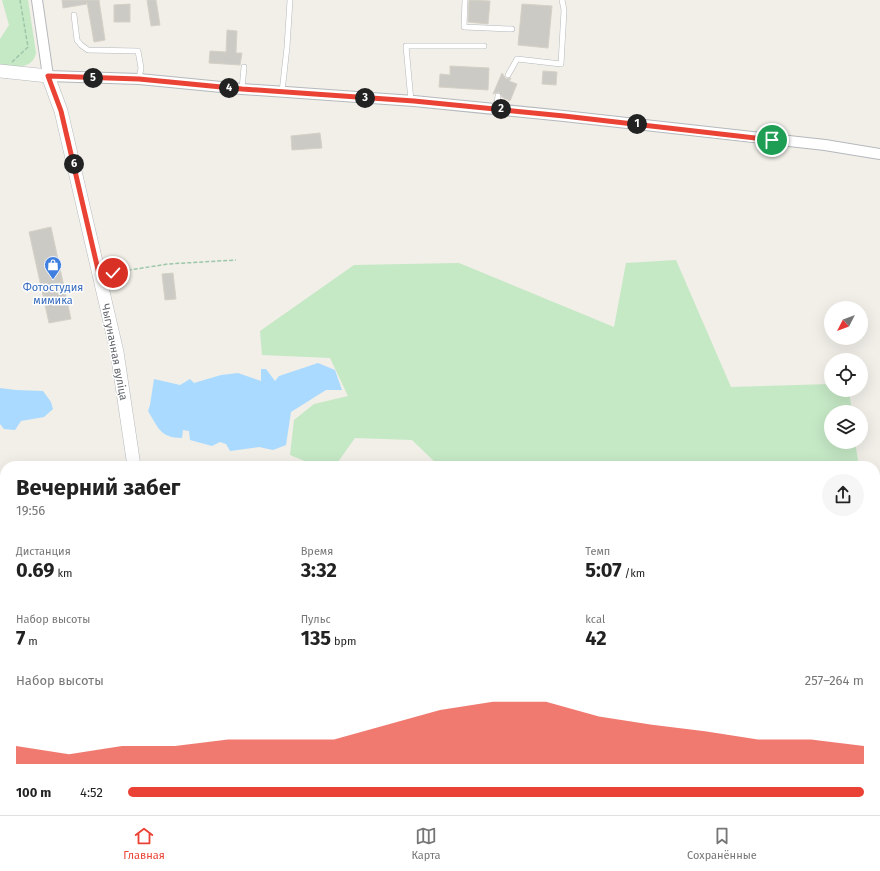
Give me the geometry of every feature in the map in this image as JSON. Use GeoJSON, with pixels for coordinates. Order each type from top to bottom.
{"type":"FeatureCollection","features":[{"type":"Feature","properties":{"kind":"street"},"geometry":{"type":"LineString","coordinates":[[36,0],[48,76]]}},
{"type":"Feature","properties":{"kind":"street"},"geometry":{"type":"LineString","coordinates":[[4,68],[48,76],[139,79],[242,89],[412,101],[496,109],[817,144],[880,154]]}},
{"type":"Feature","properties":{"kind":"street","name":"Чыгуначная вуліца"},"geometry":{"type":"LineString","coordinates":[[48,76],[61,111],[117,352],[133,461]]}},
{"type":"Feature","properties":{"kind":"lane"},"geometry":{"type":"LineString","coordinates":[[465,0],[464,28],[512,29]]}},
{"type":"Feature","properties":{"kind":"lane"},"geometry":{"type":"LineString","coordinates":[[508,75],[517,59],[561,64],[564,10],[562,0]]}},
{"type":"Feature","properties":{"kind":"lane"},"geometry":{"type":"LineString","coordinates":[[282,92],[290,1]]}},
{"type":"Feature","properties":{"kind":"lane"},"geometry":{"type":"LineString","coordinates":[[74,15],[77,40],[88,50],[138,52],[141,68],[139,79]]}},
{"type":"Feature","properties":{"kind":"lane"},"geometry":{"type":"LineString","coordinates":[[412,101],[406,46],[484,46]]}},
{"type":"Feature","properties":{"kind":"lane"},"geometry":{"type":"LineString","coordinates":[[242,89],[244,67]]}},
{"type":"Feature","properties":{"kind":"lane"},"geometry":{"type":"LineString","coordinates":[[496,109],[498,96]]}},
{"type":"Feature","properties":{"kind":"path"},"geometry":{"type":"LineString","coordinates":[[4,68],[28,47],[20,0]]}},
{"type":"Feature","properties":{"kind":"path"},"geometry":{"type":"LineString","coordinates":[[99,274],[168,264],[236,260]]}},
{"type":"Feature","properties":{"kind":"green space"},"geometry":{"type":"Polygon","coordinates":[[[2,0],[28,0],[36,53],[31,63],[27,65],[0,65],[0,39],[9,25],[2,0]]]}},
{"type":"Feature","properties":{"kind":"green space"},"geometry":{"type":"Polygon","coordinates":[[[676,260],[731,387],[824,384],[824,397],[850,397],[851,405],[824,405],[824,449],[856,449],[858,461],[434,461],[412,440],[355,438],[339,461],[305,461],[290,455],[294,420],[314,404],[348,396],[330,358],[262,355],[260,331],[354,265],[459,263],[614,327],[626,263],[676,260]]]}},
{"type":"Feature","properties":{"kind":"water"},"geometry":{"type":"Polygon","coordinates":[[[318,363],[335,370],[342,390],[326,390],[291,412],[286,445],[273,450],[259,447],[230,451],[226,444],[220,442],[212,446],[190,440],[189,431],[183,430],[182,438],[169,436],[164,434],[157,427],[148,411],[154,379],[180,385],[190,379],[194,383],[221,375],[238,373],[261,381],[261,369],[266,369],[275,381],[279,376],[318,363]]]}},
{"type":"Feature","properties":{"kind":"water"},"geometry":{"type":"Polygon","coordinates":[[[0,388],[43,391],[51,402],[53,409],[44,417],[21,421],[15,430],[4,429],[0,424],[0,388]]]}},
{"type":"Feature","properties":{"kind":"building"},"geometry":{"type":"Polygon","coordinates":[[[62,0],[99,0],[105,40],[94,42],[87,2],[87,4],[63,8],[62,0]]]}},
{"type":"Feature","properties":{"kind":"building"},"geometry":{"type":"Polygon","coordinates":[[[147,0],[156,0],[160,25],[151,26],[147,0]]]}},
{"type":"Feature","properties":{"kind":"building"},"geometry":{"type":"Polygon","coordinates":[[[469,0],[490,1],[488,24],[468,22],[469,0]]]}},
{"type":"Feature","properties":{"kind":"building"},"geometry":{"type":"Polygon","coordinates":[[[130,4],[130,22],[114,22],[114,5],[130,4]]]}},
{"type":"Feature","properties":{"kind":"building"},"geometry":{"type":"Polygon","coordinates":[[[522,4],[552,6],[548,48],[518,45],[522,4]]]}},
{"type":"Feature","properties":{"kind":"building"},"geometry":{"type":"Polygon","coordinates":[[[227,30],[237,31],[236,53],[242,53],[240,65],[209,63],[210,51],[226,52],[227,30]]]}},
{"type":"Feature","properties":{"kind":"building"},"geometry":{"type":"Polygon","coordinates":[[[450,66],[489,68],[488,90],[439,87],[440,74],[450,75],[450,66]]]}},
{"type":"Feature","properties":{"kind":"building"},"geometry":{"type":"Polygon","coordinates":[[[543,71],[557,72],[556,85],[542,84],[543,71]]]}},
{"type":"Feature","properties":{"kind":"building"},"geometry":{"type":"Polygon","coordinates":[[[502,73],[506,79],[511,78],[509,81],[517,84],[510,101],[502,97],[499,92],[493,94],[502,73]]]}},
{"type":"Feature","properties":{"kind":"building"},"geometry":{"type":"Polygon","coordinates":[[[320,133],[322,148],[292,150],[291,136],[320,133]]]}},
{"type":"Feature","properties":{"kind":"building"},"geometry":{"type":"Polygon","coordinates":[[[51,227],[71,319],[49,323],[29,232],[51,227]]]}},
{"type":"Feature","properties":{"kind":"building"},"geometry":{"type":"Polygon","coordinates":[[[173,273],[176,299],[165,300],[162,274],[173,273]]]}},
{"type":"Feature","properties":{"kind":"place","name":"Фотостудия мимика"},"geometry":{"type":"Point","coordinates":[53,280]}},
{"type":"Feature","properties":{"kind":"route"},"geometry":{"type":"LineString","coordinates":[[113,273],[99,274],[61,111],[48,76],[139,79],[242,89],[414,101],[564,116],[772,140]]}}]}
